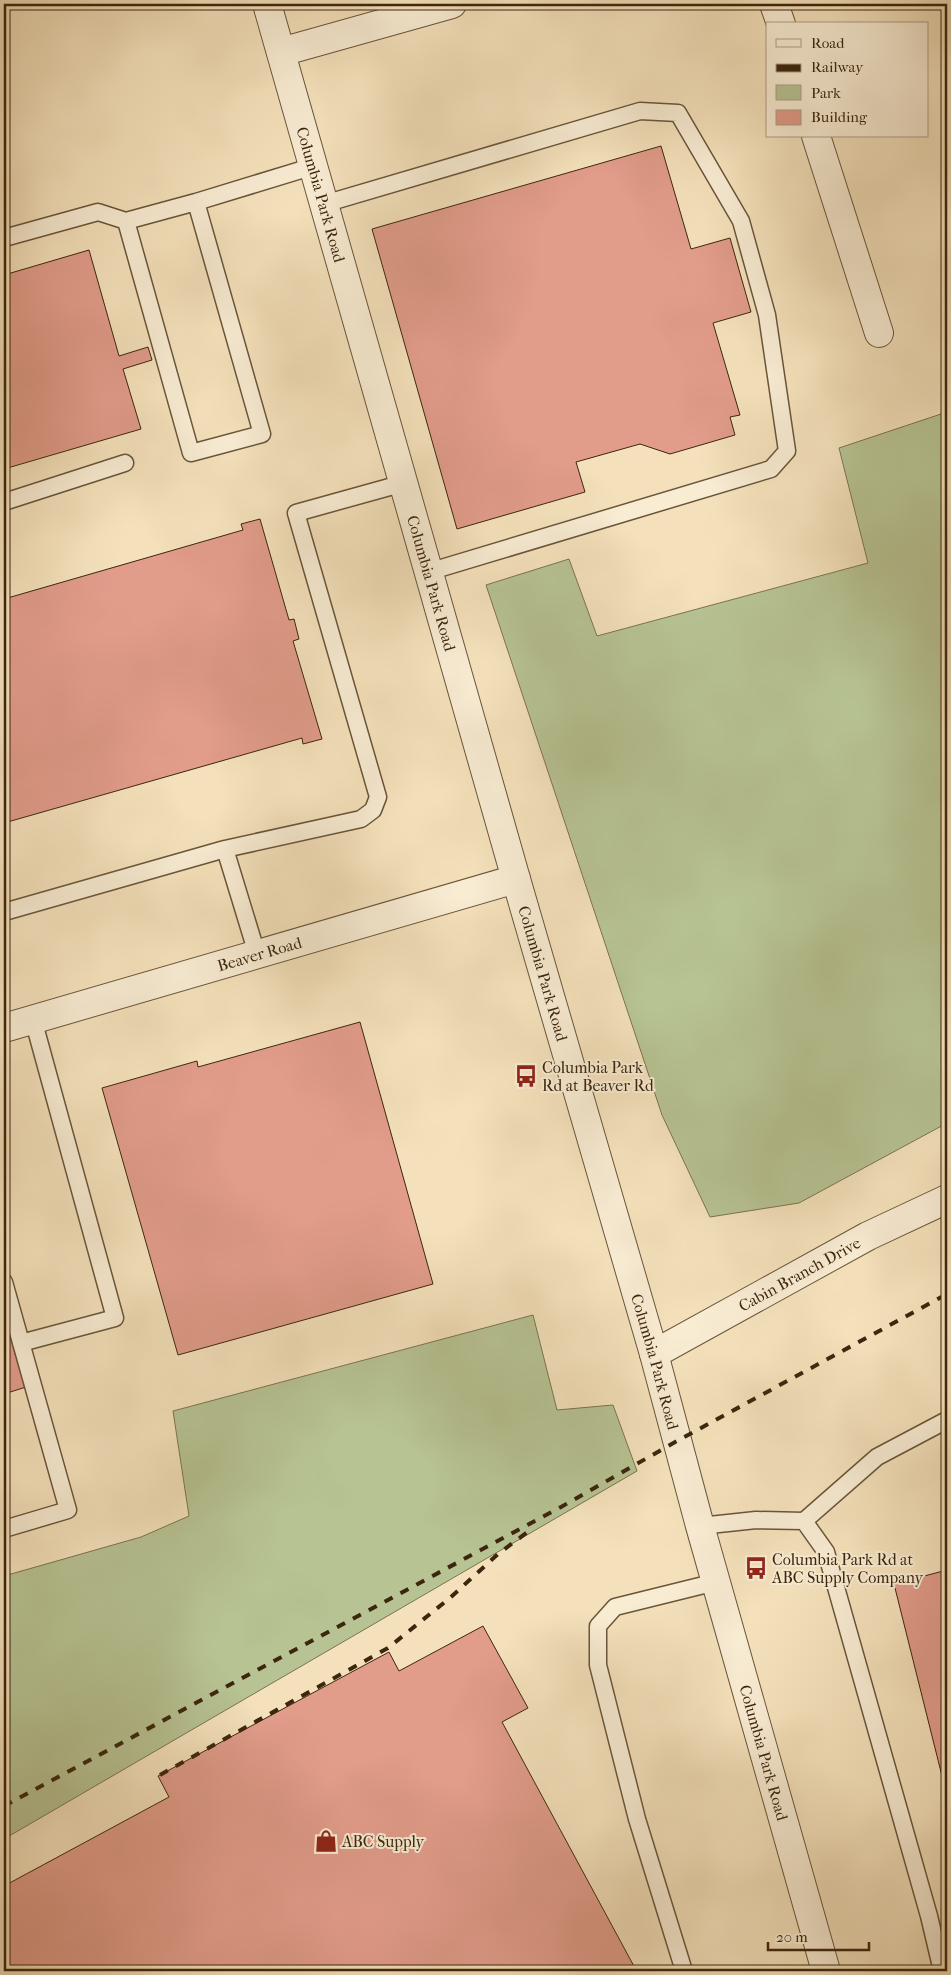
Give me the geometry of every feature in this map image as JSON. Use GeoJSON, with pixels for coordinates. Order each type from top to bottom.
{"type":"FeatureCollection","features":[{"type":"Feature","properties":{"kind":"street","name":"Columbia Park Road"},"geometry":{"type":"LineString","coordinates":[[267,4],[516,879],[654,1354],[700,1526],[826,1971]]}},
{"type":"Feature","properties":{"kind":"street"},"geometry":{"type":"LineString","coordinates":[[281,52],[452,4]]}},
{"type":"Feature","properties":{"kind":"street"},"geometry":{"type":"LineString","coordinates":[[774,4],[780,22]]}},
{"type":"Feature","properties":{"kind":"street"},"geometry":{"type":"LineString","coordinates":[[817,138],[879,333]]}},
{"type":"Feature","properties":{"kind":"street","name":"Beaver Road"},"geometry":{"type":"LineString","coordinates":[[4,1028],[516,879]]}},
{"type":"Feature","properties":{"kind":"street","name":"Cabin Branch Drive"},"geometry":{"type":"LineString","coordinates":[[654,1354],[868,1236],[947,1199]]}},
{"type":"Feature","properties":{"kind":"lane"},"geometry":{"type":"LineString","coordinates":[[324,204],[640,111],[678,113],[741,221],[767,315],[787,451],[771,469],[428,572]]}},
{"type":"Feature","properties":{"kind":"lane"},"geometry":{"type":"LineString","coordinates":[[4,238],[98,212],[126,221],[314,166]]}},
{"type":"Feature","properties":{"kind":"lane"},"geometry":{"type":"LineString","coordinates":[[126,221],[191,453],[262,434],[196,202]]}},
{"type":"Feature","properties":{"kind":"lane"},"geometry":{"type":"LineString","coordinates":[[4,502],[125,463]]}},
{"type":"Feature","properties":{"kind":"lane"},"geometry":{"type":"LineString","coordinates":[[4,912],[225,849],[361,819],[373,810],[378,798],[296,512],[404,483]]}},
{"type":"Feature","properties":{"kind":"lane"},"geometry":{"type":"LineString","coordinates":[[225,849],[257,954]]}},
{"type":"Feature","properties":{"kind":"lane"},"geometry":{"type":"LineString","coordinates":[[21,1343],[115,1318],[33,1019]]}},
{"type":"Feature","properties":{"kind":"lane"},"geometry":{"type":"LineString","coordinates":[[4,1282],[68,1510],[4,1529]]}},
{"type":"Feature","properties":{"kind":"lane"},"geometry":{"type":"LineString","coordinates":[[700,1526],[756,1520],[804,1521],[877,1457],[947,1420]]}},
{"type":"Feature","properties":{"kind":"lane"},"geometry":{"type":"LineString","coordinates":[[804,1521],[826,1552],[942,1971]]}},
{"type":"Feature","properties":{"kind":"lane"},"geometry":{"type":"LineString","coordinates":[[684,1971],[637,1819],[600,1674],[598,1665],[598,1626],[615,1607],[716,1582]]}},
{"type":"Feature","properties":{"kind":"green space"},"geometry":{"type":"Polygon","coordinates":[[[947,412],[947,1123],[799,1203],[710,1217],[662,1115],[486,585],[569,559],[597,636],[868,563],[839,448],[947,412]]]}},
{"type":"Feature","properties":{"kind":"green space"},"geometry":{"type":"Polygon","coordinates":[[[533,1315],[557,1410],[613,1405],[637,1471],[4,1839],[4,1576],[141,1537],[189,1516],[173,1411],[533,1315]]]}},
{"type":"Feature","properties":{"kind":"building"},"geometry":{"type":"Polygon","coordinates":[[[661,146],[691,249],[730,238],[751,312],[713,323],[740,415],[730,417],[735,435],[670,454],[640,444],[576,462],[585,492],[457,529],[372,229],[661,146]]]}},
{"type":"Feature","properties":{"kind":"building"},"geometry":{"type":"Polygon","coordinates":[[[89,250],[119,356],[148,347],[152,360],[123,369],[141,429],[4,469],[4,275],[89,250]]]}},
{"type":"Feature","properties":{"kind":"building"},"geometry":{"type":"Polygon","coordinates":[[[260,519],[289,620],[294,619],[299,639],[293,641],[322,739],[303,744],[302,738],[4,823],[4,599],[243,530],[241,524],[260,519]]]}},
{"type":"Feature","properties":{"kind":"building"},"geometry":{"type":"Polygon","coordinates":[[[360,1022],[433,1284],[178,1355],[102,1088],[197,1061],[198,1067],[360,1022]]]}},
{"type":"Feature","properties":{"kind":"building"},"geometry":{"type":"Polygon","coordinates":[[[4,1310],[26,1387],[4,1394],[4,1310]]]}},
{"type":"Feature","properties":{"kind":"building"},"geometry":{"type":"Polygon","coordinates":[[[947,1570],[947,1796],[894,1584],[947,1570]]]}},
{"type":"Feature","properties":{"kind":"building","name":"ABC Supply"},"geometry":{"type":"Polygon","coordinates":[[[483,1626],[528,1708],[502,1722],[636,1970],[4,1971],[4,1886],[169,1797],[158,1776],[389,1652],[399,1671],[483,1626]]]}},
{"type":"Feature","properties":{"kind":"railway"},"geometry":{"type":"LineString","coordinates":[[4,1806],[561,1507],[677,1441],[947,1294]]}},
{"type":"Feature","properties":{"kind":"railway"},"geometry":{"type":"LineString","coordinates":[[160,1775],[388,1648],[451,1597],[498,1554],[533,1528]]}},
{"type":"Feature","properties":{"kind":"place","name":"Columbia Park Rd at Beaver Rd"},"geometry":{"type":"Point","coordinates":[526,1076]}},
{"type":"Feature","properties":{"kind":"place","name":"Columbia Park Rd at ABC Supply Company"},"geometry":{"type":"Point","coordinates":[756,1568]}},
{"type":"Feature","properties":{"kind":"place","name":"ABC Supply"},"geometry":{"type":"Point","coordinates":[326,1841]}}]}
